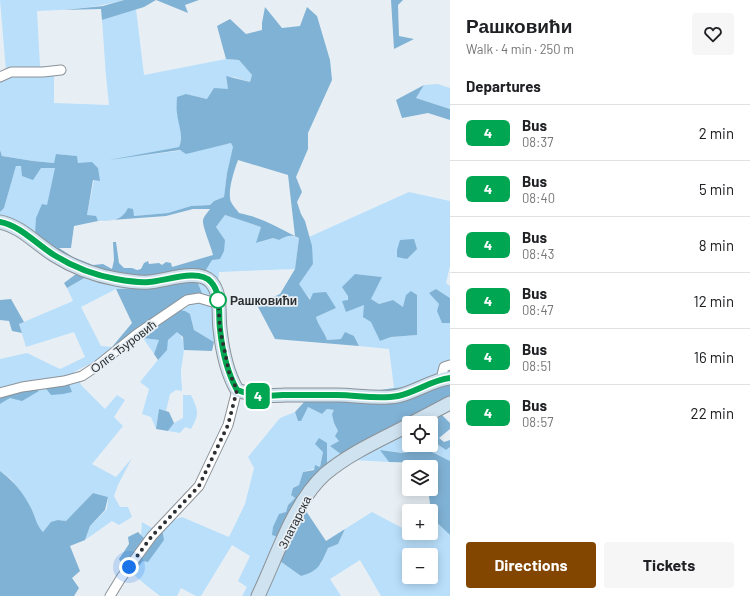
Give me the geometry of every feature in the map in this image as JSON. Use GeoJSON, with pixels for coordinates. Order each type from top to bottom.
{"type":"FeatureCollection","features":[{"type":"Feature","properties":{"kind":"street"},"geometry":{"type":"LineString","coordinates":[[0,77],[11,72],[43,72],[61,70]]}},
{"type":"Feature","properties":{"kind":"street"},"geometry":{"type":"LineString","coordinates":[[0,222],[16,227],[68,264],[88,272],[129,282],[148,282],[189,276],[200,276],[210,280],[216,289],[219,304],[220,329],[229,372],[237,390],[228,425],[199,486],[152,536],[121,578],[110,596]]}},
{"type":"Feature","properties":{"kind":"street","name":"Олге Ђуровић"},"geometry":{"type":"LineString","coordinates":[[0,393],[22,387],[64,381],[82,376],[137,334],[187,300],[199,298],[219,304]]}},
{"type":"Feature","properties":{"kind":"street"},"geometry":{"type":"LineString","coordinates":[[237,390],[248,394],[265,397],[284,395],[399,396],[445,379],[444,367],[450,365]]}},
{"type":"Feature","properties":{"kind":"street"},"geometry":{"type":"LineString","coordinates":[[425,416],[450,403]]}},
{"type":"Feature","properties":{"kind":"street","name":"Златарска"},"geometry":{"type":"LineString","coordinates":[[258,596],[295,514],[304,498],[317,482],[346,459],[402,429]]}},
{"type":"Feature","properties":{"kind":"shaded area"},"geometry":{"type":"Polygon","coordinates":[[[0,0],[124,0],[81,8],[37,11],[40,66],[54,67],[54,103],[109,105],[102,20],[136,9],[144,75],[226,59],[239,60],[252,75],[250,82],[234,77],[226,77],[228,89],[207,99],[186,94],[177,114],[181,135],[179,147],[122,158],[231,143],[234,147],[227,173],[224,197],[214,201],[210,205],[191,206],[168,213],[134,216],[125,215],[120,219],[98,221],[87,215],[94,180],[99,181],[78,163],[77,156],[57,154],[54,163],[2,156],[0,150],[0,74],[6,71],[0,0]]]}},
{"type":"Feature","properties":{"kind":"shaded area"},"geometry":{"type":"Polygon","coordinates":[[[124,0],[156,0],[144,7],[102,20],[101,9],[64,10],[103,6],[124,0]]]}},
{"type":"Feature","properties":{"kind":"shaded area"},"geometry":{"type":"Polygon","coordinates":[[[156,0],[199,0],[185,5],[188,13],[156,0]]]}},
{"type":"Feature","properties":{"kind":"shaded area"},"geometry":{"type":"Polygon","coordinates":[[[391,0],[403,0],[398,5],[399,36],[414,39],[394,49],[391,0]]]}},
{"type":"Feature","properties":{"kind":"shaded area"},"geometry":{"type":"Polygon","coordinates":[[[265,7],[282,28],[300,26],[307,7],[317,16],[330,60],[332,80],[308,133],[308,149],[296,177],[302,192],[297,202],[305,221],[312,246],[313,264],[299,284],[310,300],[313,293],[326,292],[336,308],[316,317],[327,340],[341,339],[345,332],[354,336],[359,346],[275,339],[257,305],[280,294],[295,269],[299,238],[289,236],[279,240],[273,238],[256,243],[261,227],[225,215],[216,227],[225,240],[224,251],[220,259],[212,260],[204,273],[143,280],[91,270],[35,235],[36,218],[42,204],[47,205],[55,168],[41,168],[33,180],[22,176],[21,166],[16,166],[4,208],[0,212],[0,150],[2,156],[54,163],[56,154],[77,156],[78,163],[92,162],[98,168],[100,181],[93,180],[87,215],[96,216],[98,221],[74,226],[71,248],[59,248],[73,257],[93,265],[103,264],[112,269],[114,260],[113,242],[116,242],[119,263],[124,268],[132,268],[137,270],[141,269],[144,263],[148,261],[149,264],[159,263],[162,265],[166,262],[171,263],[172,267],[213,255],[203,223],[204,217],[210,209],[193,209],[166,216],[113,220],[122,216],[128,208],[133,209],[134,216],[168,213],[191,206],[210,205],[214,201],[224,197],[227,173],[233,147],[231,143],[186,154],[180,150],[109,160],[179,147],[181,134],[177,111],[177,97],[186,94],[207,99],[214,88],[228,89],[226,76],[250,82],[252,75],[239,60],[226,59],[217,26],[230,19],[246,34],[262,30],[265,7]],[[238,160],[232,181],[230,198],[231,202],[239,213],[262,220],[295,236],[288,175],[238,160]]]}},
{"type":"Feature","properties":{"kind":"shaded area"},"geometry":{"type":"Polygon","coordinates":[[[438,84],[450,88],[450,109],[416,98],[424,85],[438,84]]]}},
{"type":"Feature","properties":{"kind":"shaded area"},"geometry":{"type":"Polygon","coordinates":[[[424,85],[416,98],[450,109],[450,120],[428,113],[402,118],[396,100],[424,85]]]}},
{"type":"Feature","properties":{"kind":"shaded area"},"geometry":{"type":"Polygon","coordinates":[[[16,166],[56,168],[47,206],[35,235],[0,217],[0,212],[4,208],[16,166]]]}},
{"type":"Feature","properties":{"kind":"shaded area"},"geometry":{"type":"Polygon","coordinates":[[[409,192],[450,201],[450,266],[446,283],[450,286],[450,298],[436,289],[442,322],[450,323],[450,383],[394,388],[389,349],[359,346],[354,336],[327,340],[316,317],[336,308],[311,300],[298,284],[313,264],[309,237],[409,192]],[[355,274],[348,296],[346,312],[364,304],[380,341],[391,337],[417,335],[403,307],[393,300],[379,304],[371,299],[381,277],[355,274]]]}},
{"type":"Feature","properties":{"kind":"shaded area"},"geometry":{"type":"Polygon","coordinates":[[[225,215],[261,227],[257,243],[273,238],[279,240],[287,235],[299,238],[295,269],[219,272],[214,342],[194,330],[190,314],[166,309],[202,293],[197,281],[225,240],[216,227],[225,215]]]}},
{"type":"Feature","properties":{"kind":"shaded area"},"geometry":{"type":"Polygon","coordinates":[[[414,239],[417,249],[407,259],[397,257],[397,250],[400,240],[414,239]]]}},
{"type":"Feature","properties":{"kind":"shaded area"},"geometry":{"type":"Polygon","coordinates":[[[76,274],[86,277],[67,288],[64,283],[76,274]]]}},
{"type":"Feature","properties":{"kind":"shaded area"},"geometry":{"type":"Polygon","coordinates":[[[355,274],[382,277],[371,299],[379,304],[393,300],[403,307],[406,295],[411,291],[417,295],[417,335],[391,337],[380,341],[371,322],[363,317],[364,305],[346,312],[342,301],[348,300],[348,296],[342,287],[355,274]]]}},
{"type":"Feature","properties":{"kind":"shaded area"},"geometry":{"type":"Polygon","coordinates":[[[86,277],[130,288],[116,289],[81,307],[101,346],[112,347],[107,355],[74,372],[82,386],[105,409],[117,395],[125,400],[114,417],[123,426],[92,464],[116,477],[132,458],[114,496],[120,507],[128,507],[132,517],[119,525],[112,521],[85,540],[90,526],[107,509],[108,497],[93,493],[66,521],[58,520],[43,532],[37,525],[33,512],[11,479],[0,471],[0,404],[10,398],[0,391],[0,359],[27,353],[60,369],[85,357],[74,332],[26,347],[19,324],[73,301],[67,288],[86,277]]]}},
{"type":"Feature","properties":{"kind":"shaded area"},"geometry":{"type":"Polygon","coordinates":[[[197,281],[202,293],[166,308],[185,311],[190,314],[194,330],[214,342],[212,351],[184,350],[183,337],[177,332],[168,340],[167,350],[158,360],[154,354],[159,340],[143,338],[136,330],[112,347],[132,323],[116,289],[157,287],[197,281]]]}},
{"type":"Feature","properties":{"kind":"shaded area"},"geometry":{"type":"Polygon","coordinates":[[[436,289],[450,298],[450,323],[442,323],[437,311],[439,304],[429,293],[436,289]]]}},
{"type":"Feature","properties":{"kind":"shaded area"},"geometry":{"type":"Polygon","coordinates":[[[11,299],[24,322],[19,324],[22,333],[12,331],[9,321],[0,320],[0,300],[11,299]]]}},
{"type":"Feature","properties":{"kind":"shaded area"},"geometry":{"type":"Polygon","coordinates":[[[177,331],[183,340],[184,345],[181,372],[182,391],[176,390],[170,394],[166,411],[159,410],[156,429],[151,417],[142,414],[149,389],[140,382],[166,350],[168,340],[177,331]]]}},
{"type":"Feature","properties":{"kind":"shaded area"},"geometry":{"type":"Polygon","coordinates":[[[143,338],[160,340],[154,354],[143,338]]]}},
{"type":"Feature","properties":{"kind":"shaded area"},"geometry":{"type":"Polygon","coordinates":[[[450,383],[450,400],[419,416],[402,416],[402,424],[342,455],[330,446],[339,441],[335,436],[338,431],[332,414],[334,410],[327,409],[322,414],[308,407],[301,421],[298,421],[295,412],[305,401],[394,388],[450,383]]]}},
{"type":"Feature","properties":{"kind":"shaded area"},"geometry":{"type":"Polygon","coordinates":[[[69,384],[72,392],[51,395],[44,386],[69,384]]]}},
{"type":"Feature","properties":{"kind":"shaded area"},"geometry":{"type":"Polygon","coordinates":[[[33,388],[39,391],[22,401],[10,398],[0,404],[0,396],[33,388]]]}},
{"type":"Feature","properties":{"kind":"shaded area"},"geometry":{"type":"Polygon","coordinates":[[[183,395],[191,395],[197,412],[196,419],[191,429],[185,427],[180,433],[168,431],[174,423],[183,418],[183,395]]]}},
{"type":"Feature","properties":{"kind":"shaded area"},"geometry":{"type":"Polygon","coordinates":[[[308,407],[322,414],[327,409],[334,410],[334,423],[338,431],[339,441],[330,446],[342,455],[322,472],[323,452],[320,467],[303,472],[299,485],[293,488],[291,495],[295,498],[288,505],[281,538],[255,596],[242,596],[247,587],[238,581],[250,556],[232,545],[201,596],[196,596],[181,588],[177,596],[160,596],[133,574],[143,561],[161,524],[182,517],[229,537],[245,504],[254,468],[248,457],[280,418],[295,412],[298,421],[308,407]]]}},
{"type":"Feature","properties":{"kind":"shaded area"},"geometry":{"type":"Polygon","coordinates":[[[159,409],[169,412],[174,423],[168,431],[156,429],[159,409]]]}},
{"type":"Feature","properties":{"kind":"shaded area"},"geometry":{"type":"Polygon","coordinates":[[[441,414],[450,423],[450,429],[439,438],[444,442],[450,440],[450,447],[446,450],[438,445],[438,416],[437,416],[441,414]]]}},
{"type":"Feature","properties":{"kind":"shaded area"},"geometry":{"type":"Polygon","coordinates":[[[399,434],[402,436],[402,452],[408,452],[402,453],[381,450],[389,462],[353,460],[399,434]]]}},
{"type":"Feature","properties":{"kind":"shaded area"},"geometry":{"type":"Polygon","coordinates":[[[319,438],[327,443],[327,463],[281,538],[272,535],[273,527],[279,514],[286,512],[288,505],[295,498],[291,495],[293,488],[299,485],[303,472],[314,470],[315,465],[320,467],[323,452],[315,444],[319,438]]]}},
{"type":"Feature","properties":{"kind":"shaded area"},"geometry":{"type":"Polygon","coordinates":[[[438,445],[446,450],[450,447],[450,461],[432,452],[438,452],[438,445]]]}},
{"type":"Feature","properties":{"kind":"shaded area"},"geometry":{"type":"Polygon","coordinates":[[[380,450],[402,453],[432,452],[450,461],[450,535],[438,524],[438,504],[430,504],[429,496],[438,496],[438,460],[402,460],[402,462],[389,462],[380,450]]]}},
{"type":"Feature","properties":{"kind":"shaded area"},"geometry":{"type":"Polygon","coordinates":[[[0,471],[15,484],[26,499],[37,524],[43,532],[51,522],[58,520],[66,521],[93,493],[108,497],[105,510],[90,526],[85,540],[70,546],[80,571],[72,578],[79,588],[74,596],[0,596],[0,471]]]}},
{"type":"Feature","properties":{"kind":"shaded area"},"geometry":{"type":"Polygon","coordinates":[[[304,508],[326,541],[345,529],[338,544],[328,548],[319,566],[312,572],[301,576],[280,561],[304,508]]]}},
{"type":"Feature","properties":{"kind":"shaded area"},"geometry":{"type":"Polygon","coordinates":[[[372,512],[402,528],[402,540],[438,540],[438,524],[450,535],[450,596],[381,596],[360,560],[330,579],[341,596],[264,596],[280,561],[301,576],[321,564],[328,548],[338,544],[345,529],[372,512]]]}},
{"type":"Feature","properties":{"kind":"shaded area"},"geometry":{"type":"Polygon","coordinates":[[[142,522],[152,528],[145,539],[141,535],[142,522]]]}},
{"type":"Feature","properties":{"kind":"shaded area"},"geometry":{"type":"Polygon","coordinates":[[[161,524],[164,540],[148,562],[143,561],[133,574],[129,571],[105,596],[124,567],[119,559],[129,544],[128,537],[138,532],[145,539],[152,528],[161,524]]]}},
{"type":"Feature","properties":{"kind":"bus line","name":"4"},"geometry":{"type":"LineString","coordinates":[[0,222],[16,227],[68,264],[88,272],[129,282],[148,282],[189,276],[200,276],[210,280],[216,289],[219,304],[220,329],[229,372],[237,390],[248,394],[265,397],[284,395],[399,396],[441,379],[450,378]]}},
{"type":"Feature","properties":{"kind":"place","name":"Рашковићи"},"geometry":{"type":"Point","coordinates":[218,300]}},
{"type":"Feature","properties":{"kind":"route"},"geometry":{"type":"LineString","coordinates":[[129,567],[152,536],[199,486],[228,425],[237,390],[229,372],[220,329],[218,300]]}}]}
